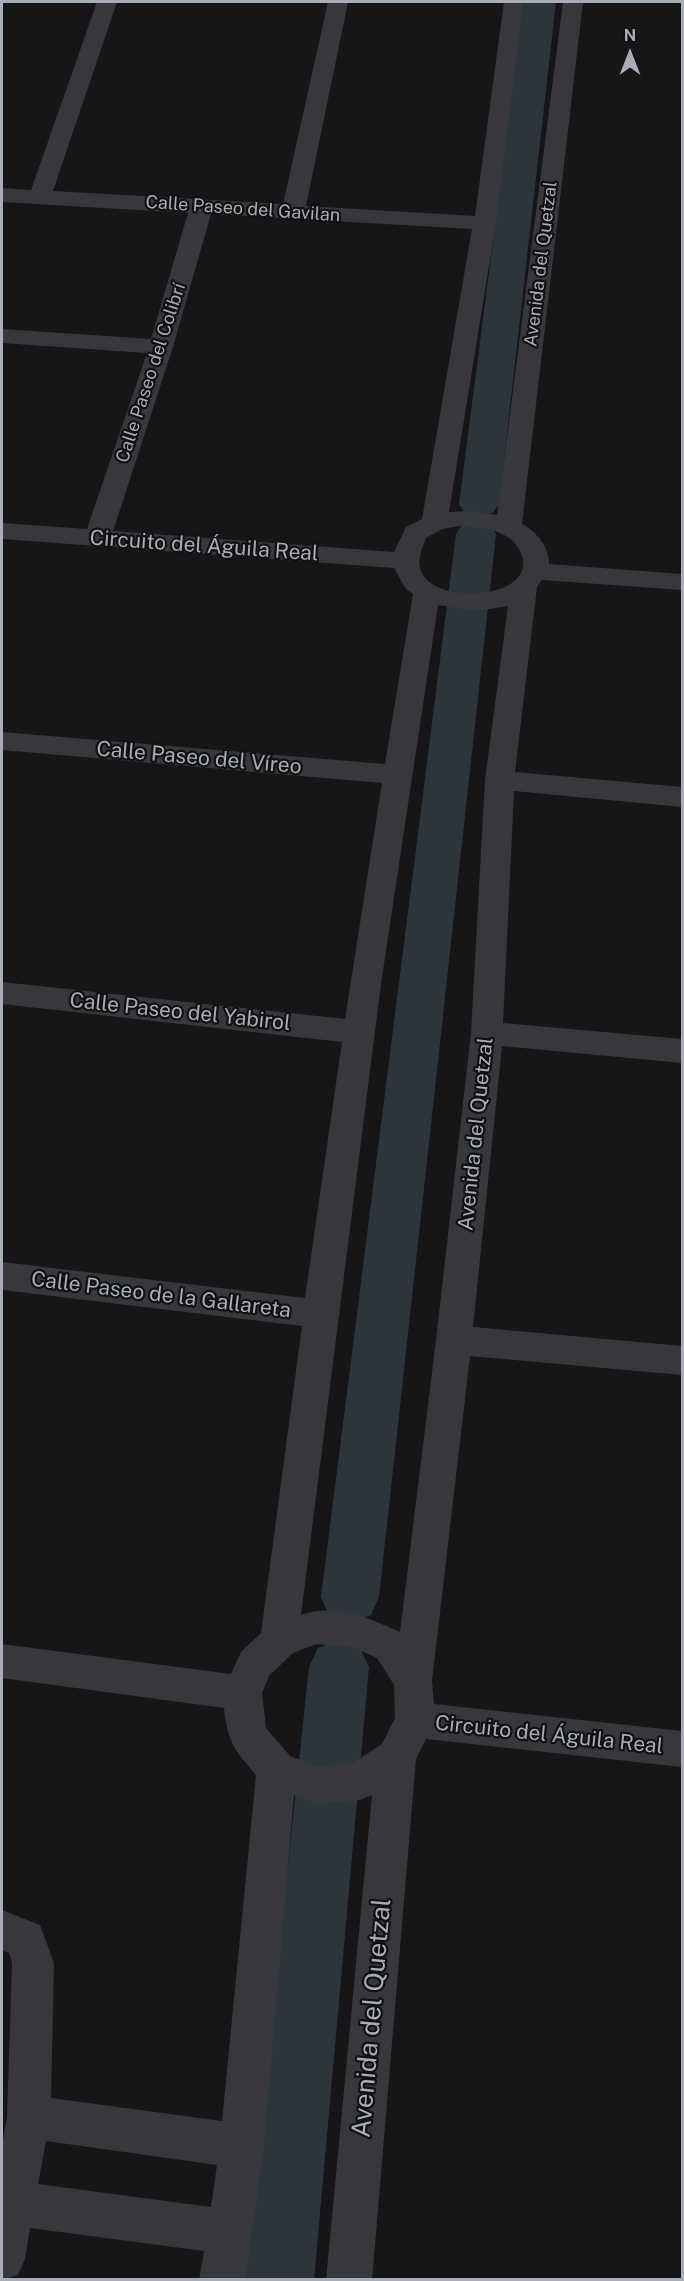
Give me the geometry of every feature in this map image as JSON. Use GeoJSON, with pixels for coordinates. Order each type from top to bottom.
{"type":"FeatureCollection","features":[{"type":"Feature","properties":{"kind":"street"},"geometry":{"type":"LineString","coordinates":[[40,198],[107,2]]}},
{"type":"Feature","properties":{"kind":"street"},"geometry":{"type":"LineString","coordinates":[[293,212],[338,2]]}},
{"type":"Feature","properties":{"kind":"street"},"geometry":{"type":"LineString","coordinates":[[434,523],[485,223],[514,2]]}},
{"type":"Feature","properties":{"kind":"street","name":"Avenida del Quetzal"},"geometry":{"type":"LineString","coordinates":[[509,527],[573,2]]}},
{"type":"Feature","properties":{"kind":"street","name":"Calle Paseo del Gavilan"},"geometry":{"type":"LineString","coordinates":[[2,195],[485,223]]}},
{"type":"Feature","properties":{"kind":"street","name":"Calle Paseo del Colibrí"},"geometry":{"type":"LineString","coordinates":[[96,539],[160,347],[202,205]]}},
{"type":"Feature","properties":{"kind":"street"},"geometry":{"type":"LineString","coordinates":[[2,336],[160,347]]}},
{"type":"Feature","properties":{"kind":"street"},"geometry":{"type":"LineString","coordinates":[[511,589],[536,554],[527,539],[509,527],[485,519],[459,518],[434,523],[415,533],[406,561],[411,579],[427,592],[452,600],[511,589],[682,582]]}},
{"type":"Feature","properties":{"kind":"street","name":"Circuito del Águila Real"},"geometry":{"type":"LineString","coordinates":[[2,531],[406,561]]}},
{"type":"Feature","properties":{"kind":"street","name":"Avenida del Quetzal"},"geometry":{"type":"LineString","coordinates":[[413,1681],[454,1340],[487,1033],[511,589]]}},
{"type":"Feature","properties":{"kind":"street"},"geometry":{"type":"LineString","coordinates":[[279,1641],[320,1314],[359,1032],[396,776],[427,592]]}},
{"type":"Feature","properties":{"kind":"street","name":"Calle Paseo del Víreo"},"geometry":{"type":"LineString","coordinates":[[2,741],[396,776]]}},
{"type":"Feature","properties":{"kind":"street"},"geometry":{"type":"LineString","coordinates":[[500,780],[682,797]]}},
{"type":"Feature","properties":{"kind":"street","name":"Calle Paseo del Yabirol"},"geometry":{"type":"LineString","coordinates":[[2,993],[359,1032]]}},
{"type":"Feature","properties":{"kind":"street"},"geometry":{"type":"LineString","coordinates":[[487,1033],[682,1051]]}},
{"type":"Feature","properties":{"kind":"street","name":"Calle Paseo de la Gallareta"},"geometry":{"type":"LineString","coordinates":[[2,1276],[320,1314]]}},
{"type":"Feature","properties":{"kind":"street"},"geometry":{"type":"LineString","coordinates":[[454,1340],[682,1361]]}},
{"type":"Feature","properties":{"kind":"street"},"geometry":{"type":"LineString","coordinates":[[316,1627],[355,1630],[391,1647],[413,1681],[415,1720],[394,1758],[360,1780],[316,1785],[276,1770],[247,1735],[242,1693],[255,1664],[279,1641],[316,1627]]}},
{"type":"Feature","properties":{"kind":"street"},"geometry":{"type":"LineString","coordinates":[[2,1661],[242,1693]]}},
{"type":"Feature","properties":{"kind":"street","name":"Circuito del Águila Real"},"geometry":{"type":"LineString","coordinates":[[415,1720],[682,1749]]}},
{"type":"Feature","properties":{"kind":"street","name":"Avenida del Quetzal"},"geometry":{"type":"LineString","coordinates":[[349,2280],[394,1758]]}},
{"type":"Feature","properties":{"kind":"street"},"geometry":{"type":"LineString","coordinates":[[222,2280],[242,2146],[276,1770]]}},
{"type":"Feature","properties":{"kind":"street"},"geometry":{"type":"LineString","coordinates":[[2,1930],[25,1939],[33,1963],[28,2117],[2,2259]]}},
{"type":"Feature","properties":{"kind":"street"},"geometry":{"type":"LineString","coordinates":[[28,2117],[242,2146]]}},
{"type":"Feature","properties":{"kind":"street"},"geometry":{"type":"LineString","coordinates":[[12,2203],[229,2232]]}},
{"type":"Feature","properties":{"kind":"waterway"},"geometry":{"type":"LineString","coordinates":[[479,504],[540,2]]}},
{"type":"Feature","properties":{"kind":"waterway"},"geometry":{"type":"LineString","coordinates":[[350,1597],[476,534]]}},
{"type":"Feature","properties":{"kind":"waterway"},"geometry":{"type":"LineString","coordinates":[[279,2280],[339,1667]]}}]}
